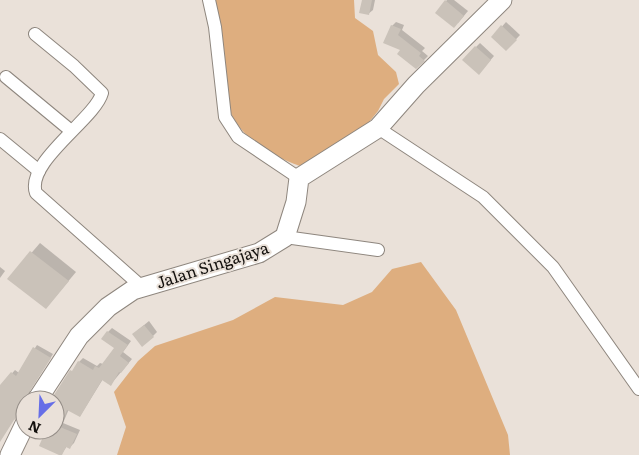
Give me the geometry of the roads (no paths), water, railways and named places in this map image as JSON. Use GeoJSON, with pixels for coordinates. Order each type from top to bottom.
{"type":"FeatureCollection","features":[{"type":"Feature","properties":{"kind":"street"},"geometry":{"type":"LineString","coordinates":[[209,0],[215,27],[225,117],[238,137],[299,178],[378,128],[416,85],[502,0]]}},
{"type":"Feature","properties":{"kind":"street"},"geometry":{"type":"LineString","coordinates":[[35,34],[74,66],[102,93],[98,103],[70,130],[39,171],[35,182],[36,193],[142,287]]}},
{"type":"Feature","properties":{"kind":"street"},"geometry":{"type":"LineString","coordinates":[[6,77],[70,130]]}},
{"type":"Feature","properties":{"kind":"street"},"geometry":{"type":"LineString","coordinates":[[378,128],[483,197],[553,267],[639,389]]}},
{"type":"Feature","properties":{"kind":"street"},"geometry":{"type":"LineString","coordinates":[[0,139],[39,171]]}},
{"type":"Feature","properties":{"kind":"street","name":"Jalan Singajaya"},"geometry":{"type":"LineString","coordinates":[[43,390],[53,372],[79,336],[108,307],[133,290],[259,253],[285,237],[296,202],[299,178]]}},
{"type":"Feature","properties":{"kind":"street"},"geometry":{"type":"LineString","coordinates":[[285,237],[378,250]]}},
{"type":"Feature","properties":{"kind":"street"},"geometry":{"type":"LineString","coordinates":[[10,455],[17,440]]}}]}
